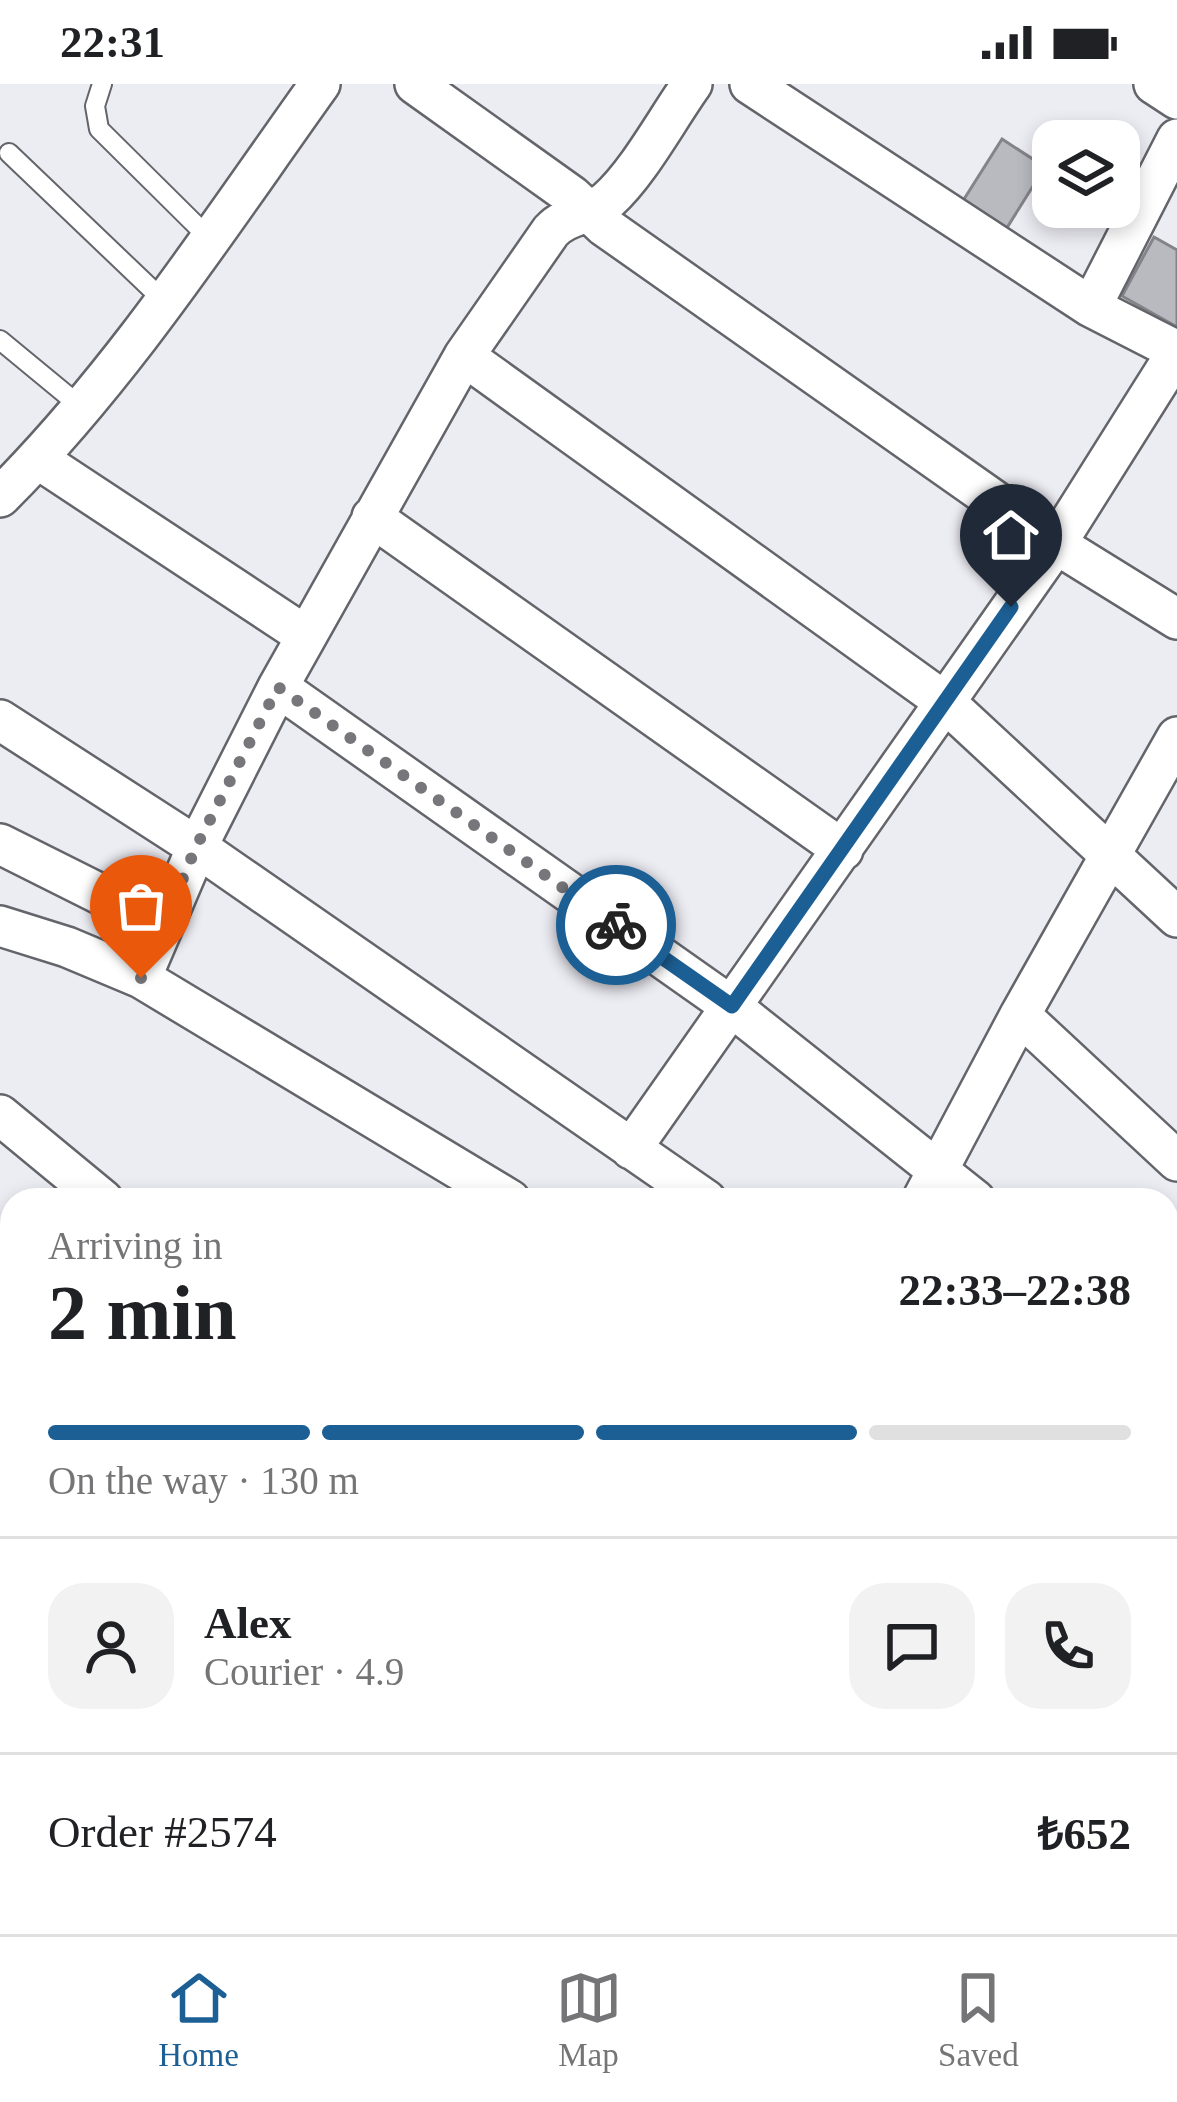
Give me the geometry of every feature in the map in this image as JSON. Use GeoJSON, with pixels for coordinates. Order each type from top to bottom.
{"type":"FeatureCollection","features":[{"type":"Feature","properties":{"kind":"street"},"geometry":{"type":"LineString","coordinates":[[0,497],[38,459],[165,302],[320,84]]}},
{"type":"Feature","properties":{"kind":"street"},"geometry":{"type":"LineString","coordinates":[[415,84],[1056,544],[1177,619]]}},
{"type":"Feature","properties":{"kind":"street"},"geometry":{"type":"LineString","coordinates":[[141,978],[196,847],[278,687],[464,356],[551,231],[570,215],[589,212],[616,192],[692,84]]}},
{"type":"Feature","properties":{"kind":"street"},"geometry":{"type":"LineString","coordinates":[[631,1149],[1056,544],[1177,352],[1091,308],[751,84]]}},
{"type":"Feature","properties":{"kind":"street"},"geometry":{"type":"LineString","coordinates":[[1154,84],[1177,99]]}},
{"type":"Feature","properties":{"kind":"street"},"geometry":{"type":"LineString","coordinates":[[1091,308],[1177,139]]}},
{"type":"Feature","properties":{"kind":"street"},"geometry":{"type":"LineString","coordinates":[[464,356],[945,702],[1177,917]]}},
{"type":"Feature","properties":{"kind":"street"},"geometry":{"type":"LineString","coordinates":[[38,459],[306,636]]}},
{"type":"Feature","properties":{"kind":"street"},"geometry":{"type":"LineString","coordinates":[[372,517],[843,850]]}},
{"type":"Feature","properties":{"kind":"street"},"geometry":{"type":"LineString","coordinates":[[278,687],[732,1006],[930,1185],[1019,1015],[1177,737]]}},
{"type":"Feature","properties":{"kind":"street"},"geometry":{"type":"LineString","coordinates":[[0,720],[196,847],[686,1188]]}},
{"type":"Feature","properties":{"kind":"street"},"geometry":{"type":"LineString","coordinates":[[0,844],[162,925]]}},
{"type":"Feature","properties":{"kind":"street"},"geometry":{"type":"LineString","coordinates":[[0,926],[141,978],[490,1188]]}},
{"type":"Feature","properties":{"kind":"street"},"geometry":{"type":"LineString","coordinates":[[1019,1015],[1177,1161]]}},
{"type":"Feature","properties":{"kind":"street"},"geometry":{"type":"LineString","coordinates":[[0,1115],[88,1188]]}},
{"type":"Feature","properties":{"kind":"lane"},"geometry":{"type":"LineString","coordinates":[[103,84],[95,106],[99,130],[209,238]]}},
{"type":"Feature","properties":{"kind":"lane"},"geometry":{"type":"LineString","coordinates":[[9,154],[165,302]]}},
{"type":"Feature","properties":{"kind":"lane"},"geometry":{"type":"LineString","coordinates":[[0,340],[80,406]]}},
{"type":"Feature","properties":{"kind":"building"},"geometry":{"type":"Polygon","coordinates":[[[1002,139],[1032,159],[1032,188],[998,242],[954,215],[1002,139]]]}},
{"type":"Feature","properties":{"kind":"building"},"geometry":{"type":"Polygon","coordinates":[[[1154,237],[1177,250],[1177,327],[1122,296],[1154,237]]]}},
{"type":"Feature","properties":{"kind":"way so far"},"geometry":{"type":"LineString","coordinates":[[141,978],[196,847],[278,687],[616,925]]}},
{"type":"Feature","properties":{"kind":"route"},"geometry":{"type":"LineString","coordinates":[[616,925],[732,1006],[1011,607]]}}]}
